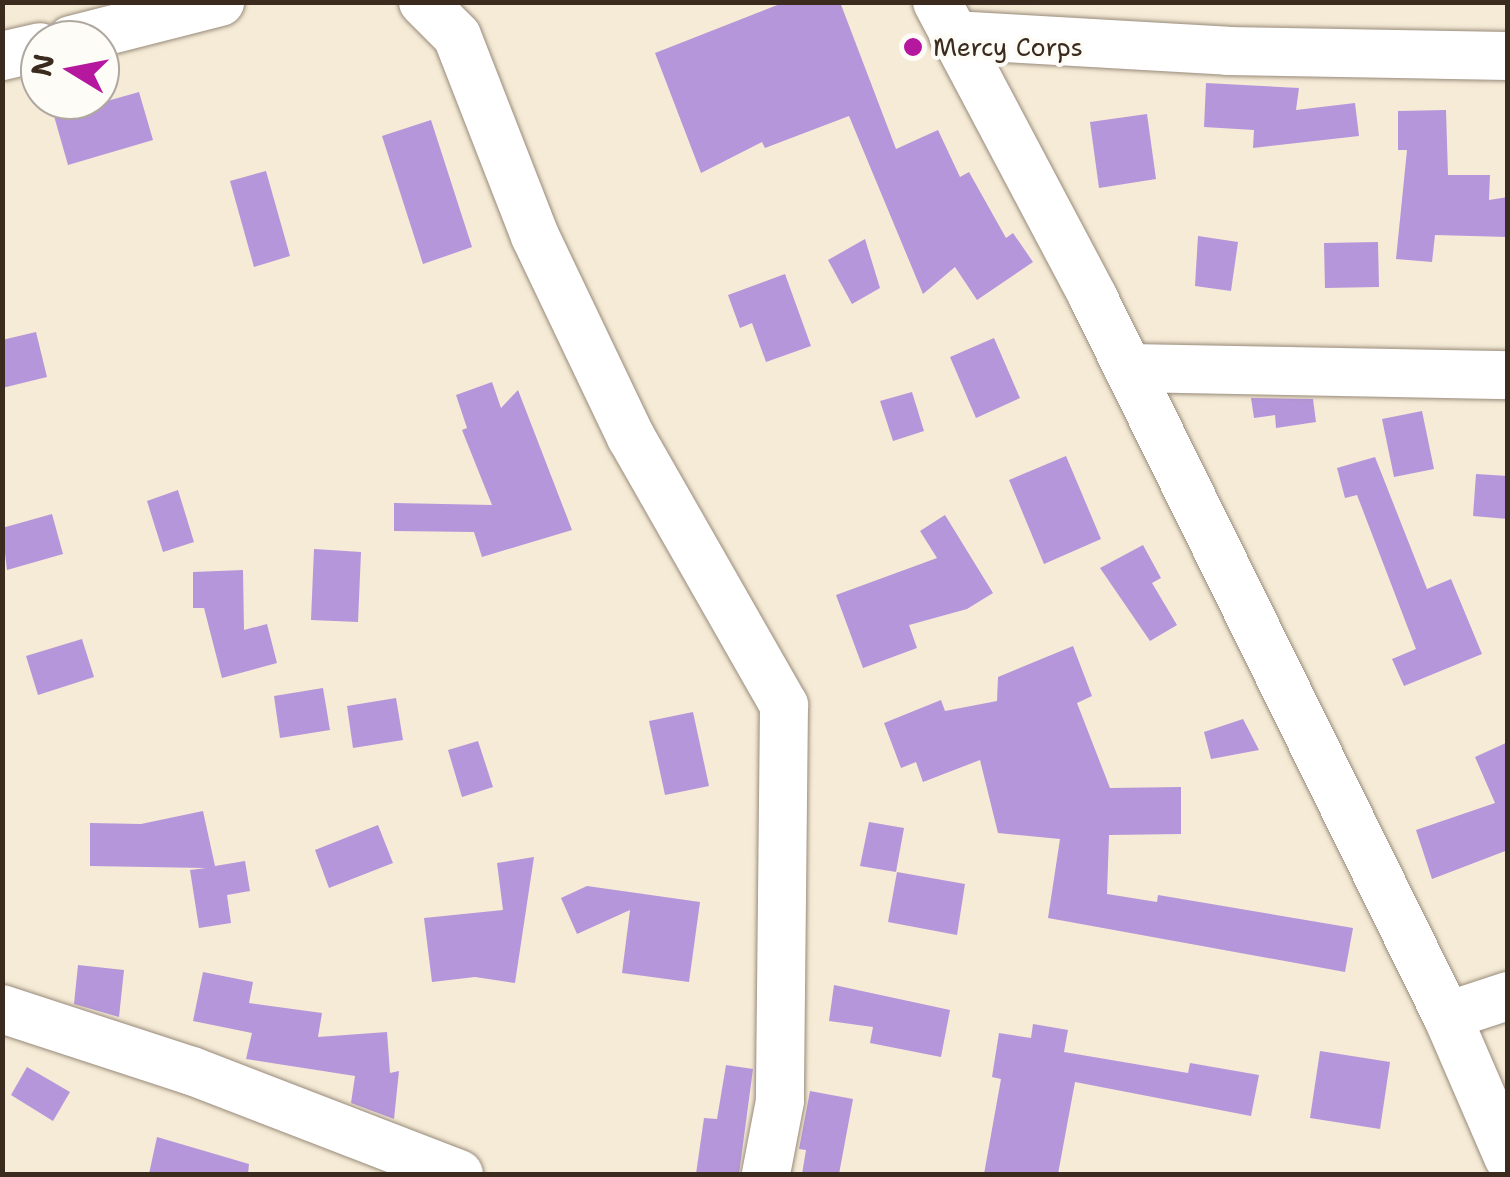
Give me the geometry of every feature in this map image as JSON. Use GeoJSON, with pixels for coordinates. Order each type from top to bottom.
{"type":"FeatureCollection","features":[{"type":"Feature","properties":{"kind":"street"},"geometry":{"type":"LineString","coordinates":[[120,28],[220,2]]}},
{"type":"Feature","properties":{"kind":"street"},"geometry":{"type":"LineString","coordinates":[[423,2],[458,36],[536,236],[631,437],[784,705],[780,1101],[766,1174]]}},
{"type":"Feature","properties":{"kind":"street"},"geometry":{"type":"LineString","coordinates":[[945,19],[1228,50],[1508,56]]}},
{"type":"Feature","properties":{"kind":"street"},"geometry":{"type":"LineString","coordinates":[[945,19],[1128,368],[1447,1016],[1508,1157]]}},
{"type":"Feature","properties":{"kind":"street"},"geometry":{"type":"LineString","coordinates":[[1128,368],[1508,375]]}},
{"type":"Feature","properties":{"kind":"street"},"geometry":{"type":"LineString","coordinates":[[1447,1016],[1508,996]]}},
{"type":"Feature","properties":{"kind":"street"},"geometry":{"type":"LineString","coordinates":[[2,1009],[192,1071],[459,1174]]}},
{"type":"Feature","properties":{"kind":"building"},"geometry":{"type":"Polygon","coordinates":[[[785,2],[840,2],[896,149],[938,130],[960,177],[969,172],[1006,238],[1013,233],[1033,262],[977,300],[955,267],[923,294],[849,116],[765,148],[762,142],[701,173],[655,53],[785,2]]]}},
{"type":"Feature","properties":{"kind":"building"},"geometry":{"type":"Polygon","coordinates":[[[1206,83],[1299,88],[1296,110],[1355,103],[1359,136],[1253,148],[1254,130],[1204,127],[1206,83]]]}},
{"type":"Feature","properties":{"kind":"building"},"geometry":{"type":"Polygon","coordinates":[[[139,92],[153,140],[68,165],[55,120],[120,120],[120,97],[139,92]]]}},
{"type":"Feature","properties":{"kind":"building"},"geometry":{"type":"Polygon","coordinates":[[[1446,110],[1448,175],[1490,175],[1489,200],[1508,197],[1508,237],[1435,235],[1432,262],[1396,259],[1407,150],[1398,150],[1398,111],[1446,110]]]}},
{"type":"Feature","properties":{"kind":"building"},"geometry":{"type":"Polygon","coordinates":[[[1147,114],[1156,179],[1099,188],[1090,122],[1147,114]]]}},
{"type":"Feature","properties":{"kind":"building"},"geometry":{"type":"Polygon","coordinates":[[[431,120],[472,247],[423,264],[382,136],[431,120]]]}},
{"type":"Feature","properties":{"kind":"building"},"geometry":{"type":"Polygon","coordinates":[[[266,171],[290,256],[254,267],[230,181],[266,171]]]}},
{"type":"Feature","properties":{"kind":"building"},"geometry":{"type":"Polygon","coordinates":[[[1198,236],[1238,242],[1231,291],[1195,286],[1198,236]]]}},
{"type":"Feature","properties":{"kind":"building"},"geometry":{"type":"Polygon","coordinates":[[[865,239],[880,288],[852,304],[828,260],[865,239]]]}},
{"type":"Feature","properties":{"kind":"building"},"geometry":{"type":"Polygon","coordinates":[[[1378,242],[1379,287],[1325,288],[1324,243],[1378,242]]]}},
{"type":"Feature","properties":{"kind":"building"},"geometry":{"type":"Polygon","coordinates":[[[785,274],[811,346],[766,362],[752,323],[740,328],[728,295],[785,274]]]}},
{"type":"Feature","properties":{"kind":"building"},"geometry":{"type":"Polygon","coordinates":[[[36,332],[47,377],[2,388],[2,340],[36,332]]]}},
{"type":"Feature","properties":{"kind":"building"},"geometry":{"type":"Polygon","coordinates":[[[994,338],[1020,398],[976,418],[950,357],[994,338]]]}},
{"type":"Feature","properties":{"kind":"building"},"geometry":{"type":"Polygon","coordinates":[[[492,382],[501,408],[518,390],[572,530],[482,557],[474,532],[394,531],[394,503],[492,505],[462,430],[467,428],[456,395],[492,382]]]}},
{"type":"Feature","properties":{"kind":"building"},"geometry":{"type":"Polygon","coordinates":[[[912,392],[924,431],[893,441],[880,401],[912,392]]]}},
{"type":"Feature","properties":{"kind":"building"},"geometry":{"type":"Polygon","coordinates":[[[1251,398],[1313,399],[1316,422],[1276,428],[1275,415],[1254,418],[1251,398]]]}},
{"type":"Feature","properties":{"kind":"building"},"geometry":{"type":"Polygon","coordinates":[[[1422,411],[1434,469],[1394,477],[1382,419],[1422,411]]]}},
{"type":"Feature","properties":{"kind":"building"},"geometry":{"type":"Polygon","coordinates":[[[1066,456],[1101,539],[1044,564],[1009,480],[1066,456]]]}},
{"type":"Feature","properties":{"kind":"building"},"geometry":{"type":"Polygon","coordinates":[[[1375,457],[1427,589],[1451,579],[1482,654],[1404,686],[1392,659],[1416,649],[1357,495],[1345,498],[1337,468],[1375,457]]]}},
{"type":"Feature","properties":{"kind":"building"},"geometry":{"type":"Polygon","coordinates":[[[1476,474],[1508,476],[1508,519],[1473,516],[1476,474]]]}},
{"type":"Feature","properties":{"kind":"building"},"geometry":{"type":"Polygon","coordinates":[[[178,490],[194,542],[163,552],[147,501],[178,490]]]}},
{"type":"Feature","properties":{"kind":"building"},"geometry":{"type":"Polygon","coordinates":[[[52,514],[63,554],[7,570],[2,528],[52,514]]]}},
{"type":"Feature","properties":{"kind":"building"},"geometry":{"type":"Polygon","coordinates":[[[945,515],[993,593],[967,609],[909,625],[917,648],[863,668],[836,595],[937,558],[920,531],[945,515]]]}},
{"type":"Feature","properties":{"kind":"building"},"geometry":{"type":"Polygon","coordinates":[[[1143,545],[1161,578],[1152,583],[1177,625],[1150,641],[1100,568],[1143,545]]]}},
{"type":"Feature","properties":{"kind":"building"},"geometry":{"type":"Polygon","coordinates":[[[314,549],[361,552],[358,622],[311,620],[314,549]]]}},
{"type":"Feature","properties":{"kind":"building"},"geometry":{"type":"Polygon","coordinates":[[[243,570],[244,630],[267,624],[277,663],[222,678],[204,608],[193,608],[193,572],[243,570]]]}},
{"type":"Feature","properties":{"kind":"building"},"geometry":{"type":"Polygon","coordinates":[[[82,639],[94,677],[38,695],[26,656],[82,639]]]}},
{"type":"Feature","properties":{"kind":"building"},"geometry":{"type":"Polygon","coordinates":[[[1073,646],[1092,696],[1077,703],[1110,788],[1181,787],[1181,834],[1109,835],[1107,894],[1157,902],[1158,895],[1353,928],[1345,972],[1048,918],[1060,839],[998,833],[980,760],[923,782],[916,762],[901,768],[884,723],[941,700],[945,711],[997,701],[998,677],[1073,646]]]}},
{"type":"Feature","properties":{"kind":"building"},"geometry":{"type":"Polygon","coordinates":[[[323,688],[330,730],[280,738],[274,696],[323,688]]]}},
{"type":"Feature","properties":{"kind":"building"},"geometry":{"type":"Polygon","coordinates":[[[396,698],[403,740],[353,748],[347,706],[396,698]]]}},
{"type":"Feature","properties":{"kind":"building"},"geometry":{"type":"Polygon","coordinates":[[[693,712],[709,786],[665,795],[649,721],[693,712]]]}},
{"type":"Feature","properties":{"kind":"building"},"geometry":{"type":"Polygon","coordinates":[[[1243,719],[1259,750],[1211,759],[1204,732],[1243,719]]]}},
{"type":"Feature","properties":{"kind":"building"},"geometry":{"type":"Polygon","coordinates":[[[478,741],[493,787],[462,797],[448,750],[478,741]]]}},
{"type":"Feature","properties":{"kind":"building"},"geometry":{"type":"Polygon","coordinates":[[[1508,742],[1508,850],[1432,879],[1416,830],[1495,803],[1475,757],[1508,742]]]}},
{"type":"Feature","properties":{"kind":"building"},"geometry":{"type":"Polygon","coordinates":[[[203,811],[215,866],[245,861],[250,891],[227,895],[231,923],[199,928],[190,870],[206,868],[90,866],[90,823],[141,824],[203,811]]]}},
{"type":"Feature","properties":{"kind":"building"},"geometry":{"type":"Polygon","coordinates":[[[869,822],[904,828],[896,872],[860,866],[869,822]]]}},
{"type":"Feature","properties":{"kind":"building"},"geometry":{"type":"Polygon","coordinates":[[[378,825],[393,863],[329,888],[315,850],[378,825]]]}},
{"type":"Feature","properties":{"kind":"building"},"geometry":{"type":"Polygon","coordinates":[[[534,857],[515,983],[475,977],[432,982],[424,918],[503,910],[497,863],[534,857]]]}},
{"type":"Feature","properties":{"kind":"building"},"geometry":{"type":"Polygon","coordinates":[[[897,872],[965,884],[957,935],[888,922],[897,872]]]}},
{"type":"Feature","properties":{"kind":"building"},"geometry":{"type":"Polygon","coordinates":[[[587,886],[700,902],[689,982],[622,973],[630,910],[577,934],[561,898],[587,886]]]}},
{"type":"Feature","properties":{"kind":"building"},"geometry":{"type":"Polygon","coordinates":[[[78,965],[124,970],[119,1017],[74,1004],[78,965]]]}},
{"type":"Feature","properties":{"kind":"building"},"geometry":{"type":"Polygon","coordinates":[[[203,972],[253,982],[249,1003],[322,1013],[318,1037],[387,1032],[390,1073],[399,1071],[394,1119],[351,1103],[355,1076],[246,1059],[252,1033],[193,1021],[203,972]]]}},
{"type":"Feature","properties":{"kind":"building"},"geometry":{"type":"Polygon","coordinates":[[[834,985],[950,1010],[941,1057],[870,1043],[873,1027],[829,1021],[834,985]]]}},
{"type":"Feature","properties":{"kind":"building"},"geometry":{"type":"Polygon","coordinates":[[[1033,1024],[1068,1030],[1064,1052],[1188,1073],[1190,1063],[1259,1075],[1251,1116],[1075,1082],[1058,1174],[984,1174],[1001,1079],[992,1077],[999,1033],[1031,1038],[1033,1024]]]}},
{"type":"Feature","properties":{"kind":"building"},"geometry":{"type":"Polygon","coordinates":[[[1320,1051],[1390,1062],[1380,1129],[1310,1118],[1320,1051]]]}},
{"type":"Feature","properties":{"kind":"building"},"geometry":{"type":"Polygon","coordinates":[[[726,1065],[753,1069],[739,1174],[696,1174],[704,1118],[717,1119],[726,1065]]]}},
{"type":"Feature","properties":{"kind":"building"},"geometry":{"type":"Polygon","coordinates":[[[27,1067],[70,1092],[53,1121],[11,1095],[27,1067]]]}},
{"type":"Feature","properties":{"kind":"building"},"geometry":{"type":"Polygon","coordinates":[[[810,1091],[853,1099],[839,1174],[802,1174],[806,1150],[799,1149],[810,1091]]]}},
{"type":"Feature","properties":{"kind":"building"},"geometry":{"type":"Polygon","coordinates":[[[157,1137],[249,1164],[248,1174],[149,1174],[157,1137]]]}},
{"type":"Feature","properties":{"kind":"place","name":"Mercy Corps"},"geometry":{"type":"Point","coordinates":[913,47]}}]}
